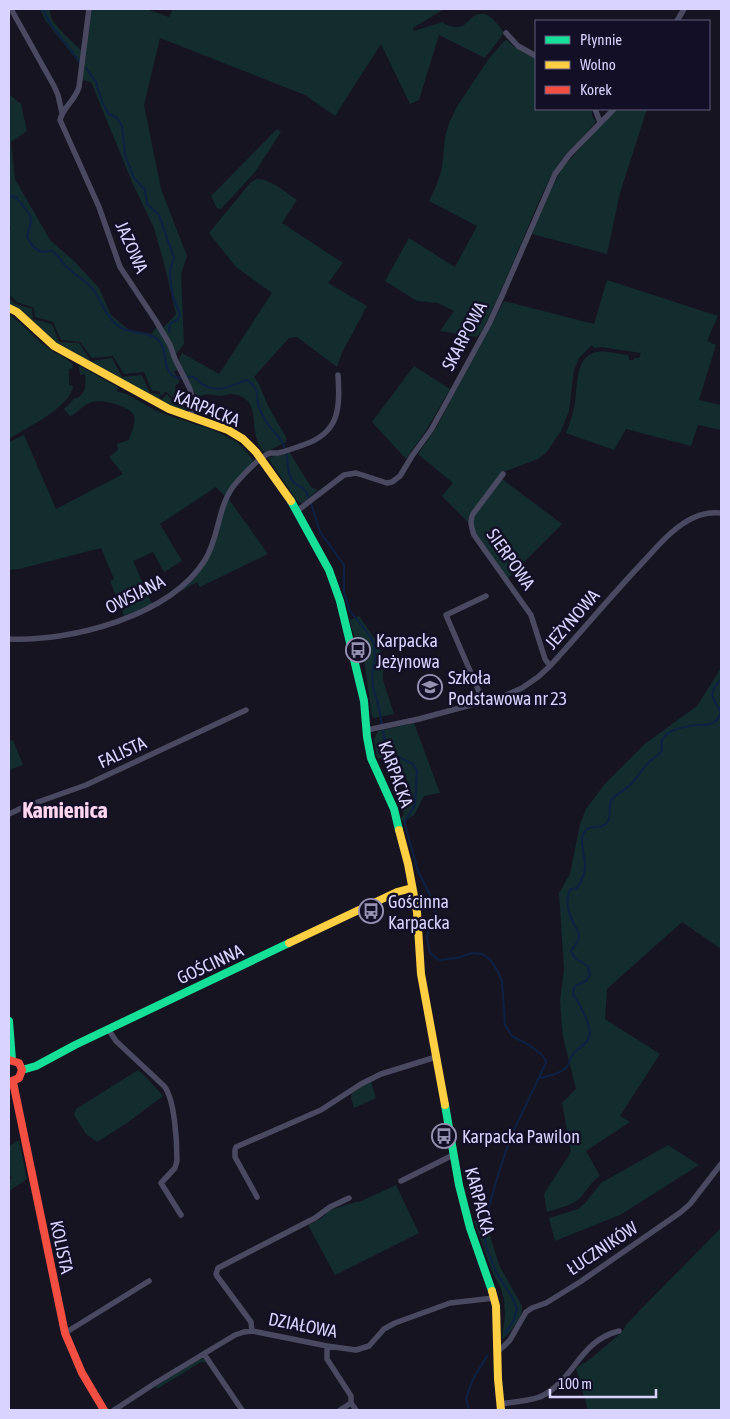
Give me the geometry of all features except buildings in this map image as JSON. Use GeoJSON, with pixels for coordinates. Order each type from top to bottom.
{"type":"FeatureCollection","features":[{"type":"Feature","properties":{"kind":"street","name":"JAZOWA"},"geometry":{"type":"LineString","coordinates":[[10,9],[58,95],[62,113],[60,120],[99,207],[120,267],[170,345],[180,371],[187,382],[193,399],[191,417]]}},
{"type":"Feature","properties":{"kind":"street"},"geometry":{"type":"LineString","coordinates":[[62,113],[77,95],[89,9]]}},
{"type":"Feature","properties":{"kind":"street"},"geometry":{"type":"LineString","coordinates":[[678,20],[684,9]]}},
{"type":"Feature","properties":{"kind":"street"},"geometry":{"type":"LineString","coordinates":[[506,33],[518,46],[535,55]]}},
{"type":"Feature","properties":{"kind":"street"},"geometry":{"type":"LineString","coordinates":[[595,110],[600,122]]}},
{"type":"Feature","properties":{"kind":"street","name":"SKARPOWA"},"geometry":{"type":"LineString","coordinates":[[297,511],[337,479],[350,473],[363,474],[382,482],[392,482],[400,476],[431,430],[489,324],[553,178],[569,155],[613,110]]}},
{"type":"Feature","properties":{"kind":"street","name":"KARPACKA"},"geometry":{"type":"LineString","coordinates":[[9,308],[54,346],[158,404],[169,410],[237,434],[249,444],[297,511],[329,570],[337,591],[364,701],[371,758],[394,808],[408,864],[417,912],[420,968],[453,1155],[470,1228],[494,1298],[497,1314],[500,1407]]}},
{"type":"Feature","properties":{"kind":"street","name":"OWSIANA"},"geometry":{"type":"LineString","coordinates":[[9,639],[39,639],[102,627],[149,608],[174,594],[205,560],[214,540],[223,507],[236,483],[270,453],[277,453],[308,443],[324,435],[332,426],[339,398],[338,375]]}},
{"type":"Feature","properties":{"kind":"street","name":"SIERPOWA"},"geometry":{"type":"LineString","coordinates":[[503,474],[473,514],[471,523],[474,535],[531,615],[545,659],[550,666]]}},
{"type":"Feature","properties":{"kind":"street","name":"JEŻYNOWA"},"geometry":{"type":"LineString","coordinates":[[367,730],[419,719],[516,691],[538,677],[550,666],[629,577],[673,532],[695,517],[706,513],[721,513]]}},
{"type":"Feature","properties":{"kind":"street"},"geometry":{"type":"LineString","coordinates":[[483,702],[446,615],[486,596]]}},
{"type":"Feature","properties":{"kind":"street","name":"FALISTA"},"geometry":{"type":"LineString","coordinates":[[9,814],[86,785],[246,710]]}},
{"type":"Feature","properties":{"kind":"street","name":"GOŚCINNA"},"geometry":{"type":"LineString","coordinates":[[22,1070],[36,1066],[108,1029],[397,892],[412,888]]}},
{"type":"Feature","properties":{"kind":"street"},"geometry":{"type":"LineString","coordinates":[[9,1021],[11,1060],[19,1063],[22,1070],[20,1078],[11,1082]]}},
{"type":"Feature","properties":{"kind":"street"},"geometry":{"type":"LineString","coordinates":[[108,1029],[116,1041],[164,1086],[170,1094],[177,1161],[175,1168],[161,1184],[181,1215]]}},
{"type":"Feature","properties":{"kind":"street"},"geometry":{"type":"LineString","coordinates":[[257,1197],[235,1157],[234,1150],[236,1147],[331,1105],[361,1084],[381,1074],[436,1057]]}},
{"type":"Feature","properties":{"kind":"street","name":"KOLISTA"},"geometry":{"type":"LineString","coordinates":[[11,1082],[65,1333],[74,1360],[88,1387],[104,1410]]}},
{"type":"Feature","properties":{"kind":"street"},"geometry":{"type":"LineString","coordinates":[[401,1181],[453,1155]]}},
{"type":"Feature","properties":{"kind":"street","name":"ŁUCZNIKÓW"},"geometry":{"type":"LineString","coordinates":[[497,1352],[510,1340],[526,1312],[546,1303],[580,1282],[681,1212],[690,1204],[721,1164]]}},
{"type":"Feature","properties":{"kind":"street"},"geometry":{"type":"LineString","coordinates":[[252,1331],[251,1322],[217,1276],[218,1268],[316,1218],[330,1207],[349,1198]]}},
{"type":"Feature","properties":{"kind":"street"},"geometry":{"type":"LineString","coordinates":[[65,1333],[149,1281]]}},
{"type":"Feature","properties":{"kind":"street","name":"DZIAŁOWA"},"geometry":{"type":"LineString","coordinates":[[114,1410],[235,1335],[244,1332],[252,1331],[352,1350],[361,1349],[369,1346],[384,1329],[394,1323],[450,1303],[494,1298]]}},
{"type":"Feature","properties":{"kind":"street"},"geometry":{"type":"LineString","coordinates":[[500,1407],[543,1396],[562,1380],[593,1343],[611,1332],[619,1331]]}},
{"type":"Feature","properties":{"kind":"street"},"geometry":{"type":"LineString","coordinates":[[327,1346],[327,1359],[351,1396],[351,1402],[356,1410]]}},
{"type":"Feature","properties":{"kind":"street"},"geometry":{"type":"LineString","coordinates":[[204,1354],[242,1410]]}},
{"type":"Feature","properties":{"kind":"street"},"geometry":{"type":"LineString","coordinates":[[340,1410],[351,1402]]}},
{"type":"Feature","properties":{"kind":"green space"},"geometry":{"type":"Polygon","coordinates":[[[40,9],[49,9],[52,20],[82,51],[80,64],[45,20],[40,9]]]}},
{"type":"Feature","properties":{"kind":"green space"},"geometry":{"type":"Polygon","coordinates":[[[92,9],[146,9],[169,17],[173,9],[444,9],[413,28],[414,31],[442,22],[449,26],[460,27],[482,13],[491,17],[504,33],[485,58],[439,35],[419,100],[410,104],[381,44],[335,116],[305,95],[160,38],[144,105],[161,189],[187,256],[181,274],[184,344],[177,353],[163,328],[176,314],[154,228],[132,182],[91,82],[82,80],[92,9]]]}},
{"type":"Feature","properties":{"kind":"green space"},"geometry":{"type":"Polygon","coordinates":[[[507,40],[513,46],[535,58],[535,110],[592,110],[592,116],[596,122],[565,155],[552,174],[489,317],[482,331],[475,337],[440,331],[454,311],[438,303],[417,301],[385,281],[409,238],[455,267],[477,226],[429,201],[442,168],[445,137],[449,123],[458,105],[488,60],[507,40]]]}},
{"type":"Feature","properties":{"kind":"green space"},"geometry":{"type":"Polygon","coordinates":[[[9,94],[21,104],[27,131],[11,142],[15,179],[50,240],[74,261],[99,288],[111,315],[129,330],[152,334],[157,326],[177,370],[174,372],[180,382],[175,386],[180,402],[178,403],[167,392],[161,396],[159,391],[152,391],[144,372],[124,374],[113,356],[92,358],[80,342],[61,340],[53,322],[35,317],[34,308],[17,302],[9,294],[9,230],[11,229],[9,223],[9,94]]]}},
{"type":"Feature","properties":{"kind":"green space"},"geometry":{"type":"Polygon","coordinates":[[[615,110],[647,110],[620,193],[607,254],[532,234],[550,191],[563,167],[615,110]]]}},
{"type":"Feature","properties":{"kind":"green space"},"geometry":{"type":"Polygon","coordinates":[[[277,129],[281,132],[255,172],[221,209],[217,208],[211,196],[277,129]]]}},
{"type":"Feature","properties":{"kind":"green space"},"geometry":{"type":"Polygon","coordinates":[[[257,179],[273,184],[297,200],[282,223],[343,263],[328,283],[367,306],[342,353],[337,367],[297,337],[289,338],[254,377],[286,437],[286,442],[264,453],[258,443],[253,413],[247,401],[241,396],[232,394],[220,396],[210,394],[196,395],[179,359],[182,353],[219,374],[272,293],[236,267],[209,233],[251,182],[257,179]]]}},
{"type":"Feature","properties":{"kind":"green space"},"geometry":{"type":"Polygon","coordinates":[[[607,280],[718,316],[707,341],[716,345],[699,400],[721,405],[721,430],[698,425],[691,446],[626,429],[614,450],[566,433],[574,407],[578,373],[584,360],[596,352],[628,355],[629,360],[639,358],[641,353],[601,347],[594,348],[592,345],[579,358],[574,370],[569,411],[561,431],[546,453],[538,459],[503,472],[471,513],[468,519],[469,523],[442,496],[453,483],[418,454],[436,428],[504,301],[594,324],[607,280]]]}},
{"type":"Feature","properties":{"kind":"green space"},"geometry":{"type":"Polygon","coordinates":[[[9,298],[14,303],[32,309],[33,319],[52,324],[59,342],[79,343],[91,361],[112,358],[122,377],[142,375],[150,393],[159,394],[161,400],[167,394],[176,405],[182,406],[184,409],[189,407],[188,409],[183,411],[169,406],[58,344],[16,307],[9,304],[9,298]]]}},
{"type":"Feature","properties":{"kind":"green space"},"geometry":{"type":"Polygon","coordinates":[[[9,314],[43,344],[72,363],[73,368],[69,369],[69,385],[73,386],[65,402],[47,416],[9,439],[9,314]]]}},
{"type":"Feature","properties":{"kind":"green space"},"geometry":{"type":"Polygon","coordinates":[[[80,366],[119,388],[116,391],[152,409],[224,435],[242,447],[255,462],[225,496],[216,487],[160,524],[182,561],[164,572],[153,552],[133,561],[152,604],[124,616],[110,581],[114,579],[101,548],[9,570],[9,442],[24,435],[56,509],[123,474],[109,457],[118,450],[117,444],[129,440],[134,426],[134,417],[132,413],[123,407],[96,401],[85,405],[70,416],[64,409],[83,393],[85,388],[85,374],[80,375],[80,366]]]}},
{"type":"Feature","properties":{"kind":"green space"},"geometry":{"type":"Polygon","coordinates":[[[414,366],[450,389],[427,429],[406,459],[372,422],[414,366]]]}},
{"type":"Feature","properties":{"kind":"green space"},"geometry":{"type":"Polygon","coordinates":[[[291,450],[290,453],[311,487],[318,490],[301,503],[297,501],[268,458],[291,450]]]}},
{"type":"Feature","properties":{"kind":"green space"},"geometry":{"type":"Polygon","coordinates":[[[502,479],[562,524],[507,579],[476,534],[473,524],[474,515],[502,479]]]}},
{"type":"Feature","properties":{"kind":"green space"},"geometry":{"type":"Polygon","coordinates":[[[228,498],[268,554],[200,587],[197,582],[180,592],[199,572],[228,498]]]}},
{"type":"Feature","properties":{"kind":"green space"},"geometry":{"type":"Polygon","coordinates":[[[359,616],[377,642],[383,657],[383,680],[394,714],[374,718],[372,716],[364,660],[350,620],[359,616]]]}},
{"type":"Feature","properties":{"kind":"green space"},"geometry":{"type":"Polygon","coordinates":[[[721,668],[721,949],[682,922],[607,989],[605,1019],[660,1054],[620,1116],[630,1122],[586,1151],[600,1176],[578,1200],[570,1205],[547,1212],[544,1194],[571,1152],[562,1103],[576,1089],[563,1037],[560,1002],[564,969],[559,893],[570,874],[580,824],[586,809],[604,785],[646,743],[697,706],[721,668]]]}},
{"type":"Feature","properties":{"kind":"green space"},"geometry":{"type":"Polygon","coordinates":[[[414,723],[440,793],[424,796],[414,815],[403,822],[401,817],[404,815],[401,803],[405,800],[407,780],[399,764],[377,758],[374,739],[379,731],[414,723]]]}},
{"type":"Feature","properties":{"kind":"green space"},"geometry":{"type":"Polygon","coordinates":[[[13,740],[23,765],[9,770],[9,741],[13,740]]]}},
{"type":"Feature","properties":{"kind":"green space"},"geometry":{"type":"Polygon","coordinates":[[[138,1070],[163,1096],[127,1123],[97,1142],[86,1134],[74,1115],[76,1109],[138,1070]]]}},
{"type":"Feature","properties":{"kind":"green space"},"geometry":{"type":"Polygon","coordinates":[[[371,1081],[376,1098],[354,1108],[351,1098],[352,1092],[371,1081]]]}},
{"type":"Feature","properties":{"kind":"green space"},"geometry":{"type":"Polygon","coordinates":[[[19,1140],[27,1179],[9,1191],[9,1180],[12,1178],[9,1173],[9,1146],[19,1140]]]}},
{"type":"Feature","properties":{"kind":"green space"},"geometry":{"type":"Polygon","coordinates":[[[668,1145],[699,1165],[620,1215],[555,1241],[549,1218],[578,1209],[601,1183],[668,1145]]]}},
{"type":"Feature","properties":{"kind":"green space"},"geometry":{"type":"Polygon","coordinates":[[[396,1185],[419,1233],[335,1275],[308,1225],[322,1218],[330,1210],[359,1202],[396,1185]]]}},
{"type":"Feature","properties":{"kind":"green space"},"geometry":{"type":"Polygon","coordinates":[[[492,1220],[490,1235],[499,1265],[522,1306],[521,1316],[513,1329],[502,1340],[505,1315],[504,1299],[474,1221],[492,1220]]]}},
{"type":"Feature","properties":{"kind":"green space"},"geometry":{"type":"Polygon","coordinates":[[[721,1228],[721,1410],[588,1410],[576,1368],[589,1360],[622,1332],[641,1309],[721,1228]]]}},
{"type":"Feature","properties":{"kind":"green space"},"geometry":{"type":"Polygon","coordinates":[[[201,1358],[206,1362],[201,1362],[157,1389],[156,1386],[201,1358]]]}},
{"type":"Feature","properties":{"kind":"waterway"},"geometry":{"type":"LineString","coordinates":[[43,9],[51,25],[80,62]]}},
{"type":"Feature","properties":{"kind":"waterway"},"geometry":{"type":"LineString","coordinates":[[86,68],[96,82],[102,102],[109,114],[117,118],[122,126],[125,155],[134,178],[145,190],[147,204],[159,215],[174,258],[170,275],[173,297],[180,314],[178,319],[170,324],[169,332]]}},
{"type":"Feature","properties":{"kind":"waterway"},"geometry":{"type":"LineString","coordinates":[[9,197],[17,198],[30,215],[31,222],[27,237],[33,246],[43,252],[54,252],[67,267],[86,282],[98,296],[114,323],[128,331],[148,334],[157,339],[163,347],[167,368],[173,376],[178,378],[192,377],[204,385],[215,389],[225,388],[247,380],[255,387],[258,405],[262,414],[284,445],[292,480],[305,490],[309,498]]}},
{"type":"Feature","properties":{"kind":"waterway"},"geometry":{"type":"LineString","coordinates":[[311,503],[320,532],[344,565],[344,592],[350,611],[374,643],[373,687],[386,746],[394,755],[413,764],[417,771],[415,805],[405,821],[405,825],[418,871],[435,905],[435,914],[429,926],[427,939],[430,953],[439,960],[457,958],[472,953],[482,954],[490,959],[502,981],[505,1025],[512,1036],[541,1054],[546,1063],[511,1136],[483,1227],[486,1246],[496,1272],[512,1297],[517,1309],[513,1322],[505,1333]]}},
{"type":"Feature","properties":{"kind":"waterway"},"geometry":{"type":"LineString","coordinates":[[541,1078],[564,1070],[573,1054],[586,1042],[590,1033],[582,1009],[573,994],[575,986],[586,981],[590,975],[588,966],[575,958],[571,951],[578,941],[579,935],[567,902],[570,890],[577,888],[584,872],[583,834],[588,828],[602,826],[607,822],[610,815],[611,801],[631,784],[646,765],[662,750],[661,744],[665,735],[679,728],[708,724],[717,720],[721,713],[712,693],[721,680]]}},
{"type":"Feature","properties":{"kind":"waterway"},"geometry":{"type":"LineString","coordinates":[[469,1410],[466,1398],[473,1379],[487,1356]]}},
{"type":"Feature","properties":{"kind":"traffic: fast"},"geometry":{"type":"LineString","coordinates":[[291,501],[329,570],[340,601],[364,701],[371,758],[394,809],[399,830]]}},
{"type":"Feature","properties":{"kind":"traffic: fast"},"geometry":{"type":"LineString","coordinates":[[22,1070],[36,1066],[75,1045],[289,943]]}},
{"type":"Feature","properties":{"kind":"traffic: fast"},"geometry":{"type":"LineString","coordinates":[[9,1021],[12,1060]]}},
{"type":"Feature","properties":{"kind":"traffic: fast"},"geometry":{"type":"LineString","coordinates":[[445,1105],[459,1185],[470,1228],[492,1291]]}},
{"type":"Feature","properties":{"kind":"traffic: slow"},"geometry":{"type":"LineString","coordinates":[[9,308],[17,312],[54,346],[169,409],[228,430],[243,439],[256,452],[291,501]]}},
{"type":"Feature","properties":{"kind":"traffic: slow"},"geometry":{"type":"LineString","coordinates":[[399,830],[408,864],[417,912],[421,974],[445,1105]]}},
{"type":"Feature","properties":{"kind":"traffic: slow"},"geometry":{"type":"LineString","coordinates":[[289,943],[397,892],[412,888]]}},
{"type":"Feature","properties":{"kind":"traffic: slow"},"geometry":{"type":"LineString","coordinates":[[492,1291],[496,1306],[498,1379],[501,1410]]}},
{"type":"Feature","properties":{"kind":"traffic: jam"},"geometry":{"type":"LineString","coordinates":[[9,1060],[19,1063],[22,1070],[19,1078],[10,1082]]}},
{"type":"Feature","properties":{"kind":"traffic: jam"},"geometry":{"type":"LineString","coordinates":[[13,1082],[65,1333],[82,1373],[104,1410]]}},
{"type":"Feature","properties":{"kind":"place","name":"Karpacka Jeżynowa"},"geometry":{"type":"Point","coordinates":[358,650]}},
{"type":"Feature","properties":{"kind":"place","name":"Szkoła Podstawowa nr 23"},"geometry":{"type":"Point","coordinates":[430,687]}},
{"type":"Feature","properties":{"kind":"place","name":"Gościnna Karpacka"},"geometry":{"type":"Point","coordinates":[371,911]}},
{"type":"Feature","properties":{"kind":"place","name":"Karpacka Pawilon"},"geometry":{"type":"Point","coordinates":[444,1136]}},
{"type":"Feature","properties":{"kind":"district","name":"Kamienica"},"geometry":{"type":"Point","coordinates":[65,810]}}]}
